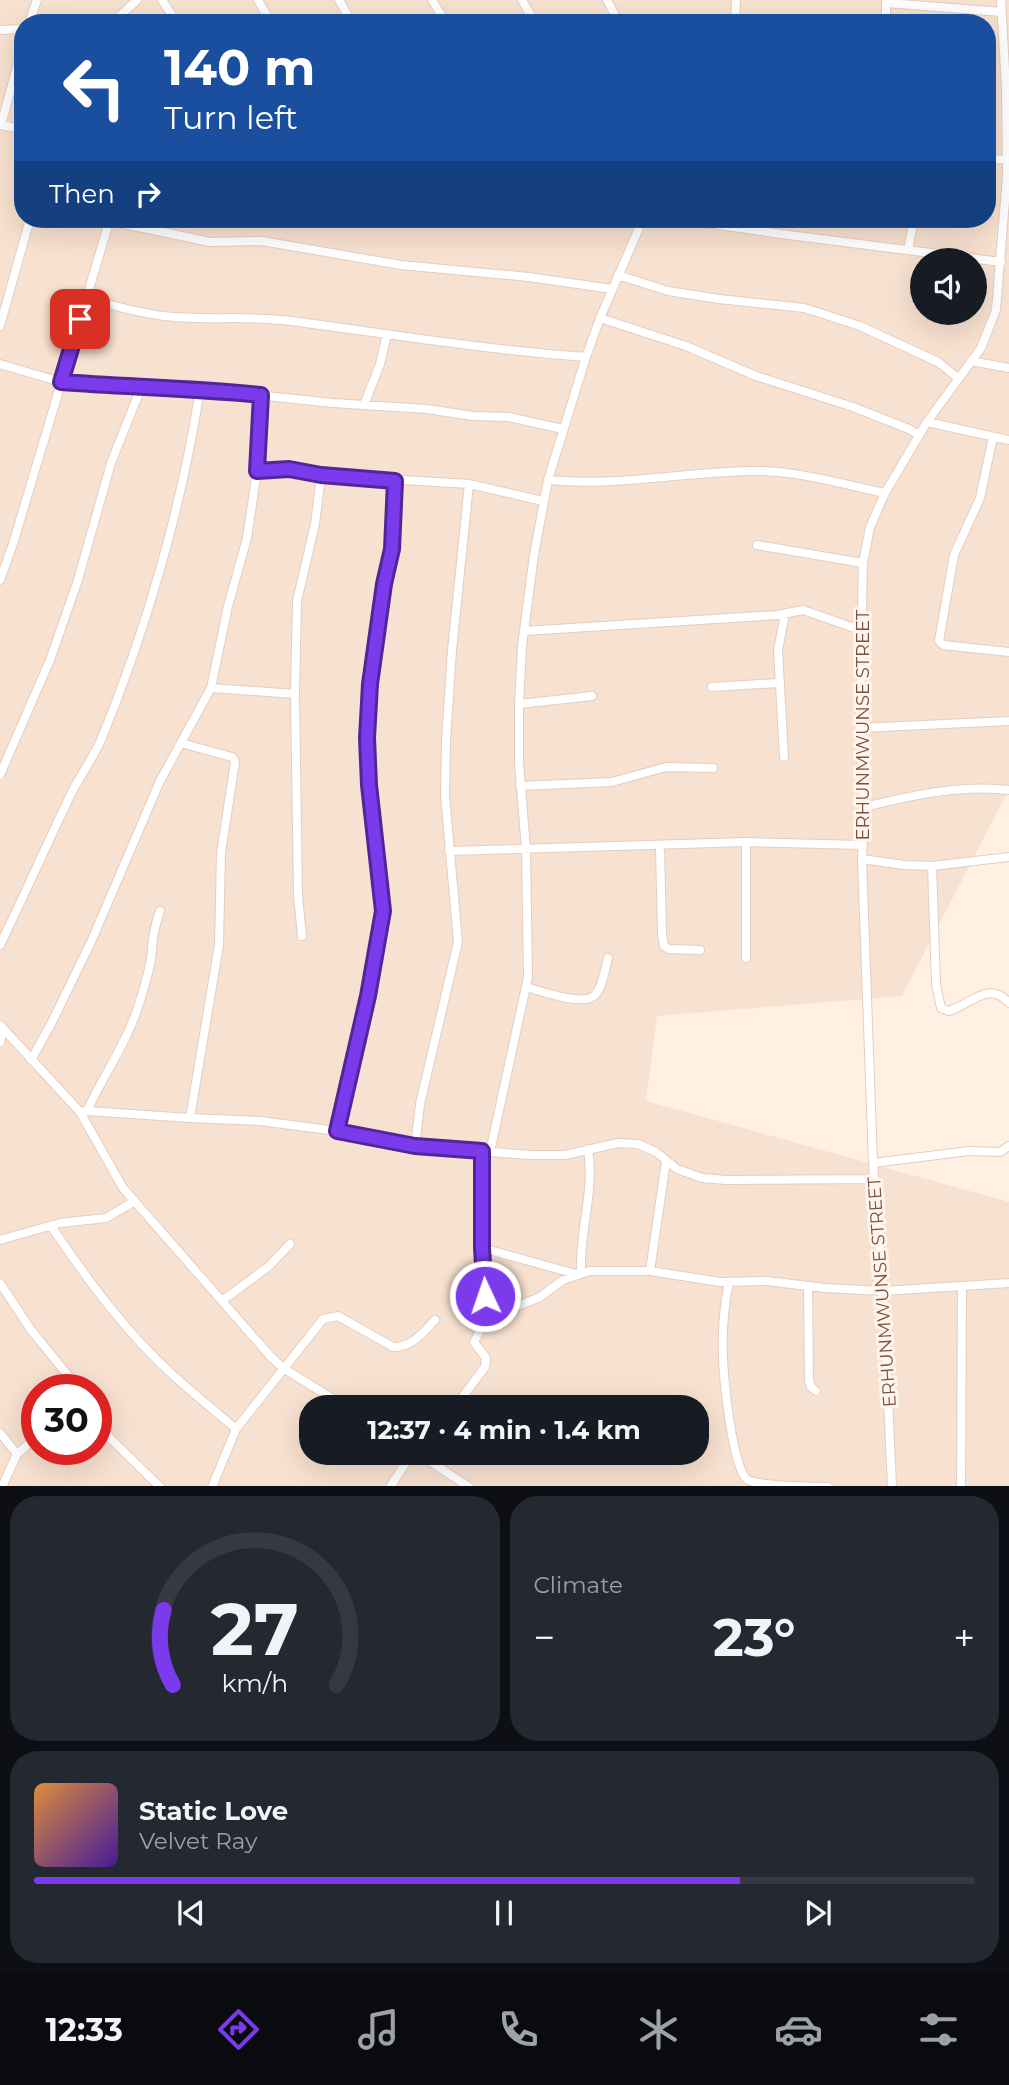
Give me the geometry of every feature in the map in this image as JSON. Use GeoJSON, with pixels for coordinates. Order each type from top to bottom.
{"type":"FeatureCollection","features":[{"type":"Feature","properties":{"kind":"street"},"geometry":{"type":"LineString","coordinates":[[122,14],[137,0]]}},
{"type":"Feature","properties":{"kind":"street","name":"ERHUNMWUNSE STREET"},"geometry":{"type":"LineString","coordinates":[[892,1486],[883,1291],[873,1163],[862,859],[864,807],[860,728],[863,563],[870,527],[885,493],[927,422],[986,338],[996,310],[1006,236],[1007,61],[1001,0]]}},
{"type":"Feature","properties":{"kind":"street"},"geometry":{"type":"LineString","coordinates":[[886,2],[1002,12]]}},
{"type":"Feature","properties":{"kind":"street"},"geometry":{"type":"LineString","coordinates":[[1,125],[14,78]]}},
{"type":"Feature","properties":{"kind":"street"},"geometry":{"type":"LineString","coordinates":[[996,160],[1006,159]]}},
{"type":"Feature","properties":{"kind":"street"},"geometry":{"type":"LineString","coordinates":[[0,326],[27,228]]}},
{"type":"Feature","properties":{"kind":"street"},"geometry":{"type":"LineString","coordinates":[[0,580],[108,228]]}},
{"type":"Feature","properties":{"kind":"street"},"geometry":{"type":"LineString","coordinates":[[146,228],[210,242],[262,241],[401,265],[529,277],[612,289]]}},
{"type":"Feature","properties":{"kind":"street"},"geometry":{"type":"LineString","coordinates":[[464,1395],[485,1367],[486,1358],[474,1342],[486,1320],[482,1248],[486,1152],[526,987],[529,945],[526,849],[520,786],[519,704],[524,631],[543,501],[586,357],[639,228]]}},
{"type":"Feature","properties":{"kind":"street"},"geometry":{"type":"LineString","coordinates":[[739,228],[1001,262]]}},
{"type":"Feature","properties":{"kind":"street"},"geometry":{"type":"LineString","coordinates":[[908,250],[912,228]]}},
{"type":"Feature","properties":{"kind":"street"},"geometry":{"type":"LineString","coordinates":[[618,275],[668,291],[804,308],[860,326],[938,362],[958,378]]}},
{"type":"Feature","properties":{"kind":"street"},"geometry":{"type":"LineString","coordinates":[[86,298],[166,317],[242,317],[550,355],[586,357]]}},
{"type":"Feature","properties":{"kind":"street"},"geometry":{"type":"LineString","coordinates":[[600,318],[686,346],[756,376],[853,407],[919,435]]}},
{"type":"Feature","properties":{"kind":"street"},"geometry":{"type":"LineString","coordinates":[[364,405],[380,364],[387,334]]}},
{"type":"Feature","properties":{"kind":"street"},"geometry":{"type":"LineString","coordinates":[[971,361],[1009,368]]}},
{"type":"Feature","properties":{"kind":"street"},"geometry":{"type":"LineString","coordinates":[[0,364],[61,382],[200,389],[427,409],[473,416],[498,416],[563,429]]}},
{"type":"Feature","properties":{"kind":"street"},"geometry":{"type":"LineString","coordinates":[[0,775],[50,660],[78,580],[111,463],[141,388]]}},
{"type":"Feature","properties":{"kind":"street"},"geometry":{"type":"LineString","coordinates":[[0,945],[71,793],[100,743],[128,666],[167,544],[192,437],[200,389]]}},
{"type":"Feature","properties":{"kind":"street"},"geometry":{"type":"LineString","coordinates":[[31,1060],[91,942],[160,781],[211,688],[228,606],[247,538],[257,471],[261,395]]}},
{"type":"Feature","properties":{"kind":"street"},"geometry":{"type":"LineString","coordinates":[[927,422],[1009,440]]}},
{"type":"Feature","properties":{"kind":"street"},"geometry":{"type":"LineString","coordinates":[[993,437],[980,498],[954,555],[939,641],[943,646],[1009,652]]}},
{"type":"Feature","properties":{"kind":"street"},"geometry":{"type":"LineString","coordinates":[[257,471],[289,469],[321,475],[469,484],[543,501]]}},
{"type":"Feature","properties":{"kind":"street"},"geometry":{"type":"LineString","coordinates":[[548,480],[604,482],[714,472],[762,471],[885,493]]}},
{"type":"Feature","properties":{"kind":"street"},"geometry":{"type":"LineString","coordinates":[[302,936],[298,896],[295,694],[297,601],[315,524],[321,475]]}},
{"type":"Feature","properties":{"kind":"street"},"geometry":{"type":"LineString","coordinates":[[337,1131],[368,996],[383,911],[369,785],[367,738],[370,684],[384,584],[392,549],[395,481]]}},
{"type":"Feature","properties":{"kind":"street"},"geometry":{"type":"LineString","coordinates":[[415,1146],[420,1104],[458,942],[456,895],[449,851],[445,795],[446,740],[469,484]]}},
{"type":"Feature","properties":{"kind":"street"},"geometry":{"type":"LineString","coordinates":[[757,545],[863,563]]}},
{"type":"Feature","properties":{"kind":"street"},"geometry":{"type":"LineString","coordinates":[[524,631],[785,614],[803,610],[863,631]]}},
{"type":"Feature","properties":{"kind":"street"},"geometry":{"type":"LineString","coordinates":[[783,757],[778,650],[785,614]]}},
{"type":"Feature","properties":{"kind":"street"},"geometry":{"type":"LineString","coordinates":[[712,687],[778,683]]}},
{"type":"Feature","properties":{"kind":"street"},"geometry":{"type":"LineString","coordinates":[[211,688],[295,694]]}},
{"type":"Feature","properties":{"kind":"street"},"geometry":{"type":"LineString","coordinates":[[519,704],[592,696]]}},
{"type":"Feature","properties":{"kind":"street"},"geometry":{"type":"LineString","coordinates":[[860,728],[1009,721]]}},
{"type":"Feature","properties":{"kind":"street"},"geometry":{"type":"LineString","coordinates":[[181,743],[232,757],[235,762],[221,853],[219,945],[190,1118]]}},
{"type":"Feature","properties":{"kind":"street"},"geometry":{"type":"LineString","coordinates":[[520,786],[612,782],[666,767],[713,768]]}},
{"type":"Feature","properties":{"kind":"street"},"geometry":{"type":"LineString","coordinates":[[864,807],[930,794],[991,788],[1009,790]]}},
{"type":"Feature","properties":{"kind":"street"},"geometry":{"type":"LineString","coordinates":[[449,851],[746,842],[863,845]]}},
{"type":"Feature","properties":{"kind":"street"},"geometry":{"type":"LineString","coordinates":[[746,842],[746,958]]}},
{"type":"Feature","properties":{"kind":"street"},"geometry":{"type":"LineString","coordinates":[[660,846],[664,946],[669,949],[700,950]]}},
{"type":"Feature","properties":{"kind":"street"},"geometry":{"type":"LineString","coordinates":[[862,859],[932,866],[1009,857]]}},
{"type":"Feature","properties":{"kind":"street"},"geometry":{"type":"LineString","coordinates":[[932,866],[936,984],[940,1008],[949,1011],[991,992],[1005,998],[1009,1003]]}},
{"type":"Feature","properties":{"kind":"street"},"geometry":{"type":"LineString","coordinates":[[84,1112],[129,1031],[139,1004],[152,949],[152,932],[160,911]]}},
{"type":"Feature","properties":{"kind":"street"},"geometry":{"type":"LineString","coordinates":[[526,987],[569,999],[586,1000],[594,996],[599,988],[608,958]]}},
{"type":"Feature","properties":{"kind":"street"},"geometry":{"type":"LineString","coordinates":[[2,1027],[84,1112],[123,1188],[271,1357],[327,1395]]}},
{"type":"Feature","properties":{"kind":"street"},"geometry":{"type":"LineString","coordinates":[[0,1042],[2,1027]]}},
{"type":"Feature","properties":{"kind":"street"},"geometry":{"type":"LineString","coordinates":[[84,1112],[260,1121],[337,1131],[415,1146],[531,1155],[565,1155],[618,1143],[638,1144],[656,1152],[677,1169],[726,1181],[875,1179]]}},
{"type":"Feature","properties":{"kind":"street"},"geometry":{"type":"LineString","coordinates":[[873,1163],[969,1152],[1000,1152],[1009,1146]]}},
{"type":"Feature","properties":{"kind":"street"},"geometry":{"type":"LineString","coordinates":[[579,1273],[591,1168],[588,1149]]}},
{"type":"Feature","properties":{"kind":"street"},"geometry":{"type":"LineString","coordinates":[[650,1270],[666,1161]]}},
{"type":"Feature","properties":{"kind":"street"},"geometry":{"type":"LineString","coordinates":[[0,1240],[51,1226],[106,1218],[135,1201]]}},
{"type":"Feature","properties":{"kind":"street"},"geometry":{"type":"LineString","coordinates":[[51,1226],[82,1271],[124,1323],[172,1375],[236,1429]]}},
{"type":"Feature","properties":{"kind":"street"},"geometry":{"type":"LineString","coordinates":[[222,1301],[269,1266],[290,1244]]}},
{"type":"Feature","properties":{"kind":"street"},"geometry":{"type":"LineString","coordinates":[[482,1248],[579,1273],[650,1270],[679,1277],[729,1282],[767,1281],[883,1291],[1009,1283]]}},
{"type":"Feature","properties":{"kind":"street"},"geometry":{"type":"LineString","coordinates":[[486,1320],[540,1297],[563,1280],[579,1273]]}},
{"type":"Feature","properties":{"kind":"street"},"geometry":{"type":"LineString","coordinates":[[729,1282],[724,1304],[723,1357],[727,1409],[738,1465],[743,1476],[749,1481],[764,1483],[828,1486]]}},
{"type":"Feature","properties":{"kind":"street"},"geometry":{"type":"LineString","coordinates":[[0,1283],[31,1330],[67,1374]]}},
{"type":"Feature","properties":{"kind":"street"},"geometry":{"type":"LineString","coordinates":[[808,1286],[808,1374],[811,1387],[816,1391]]}},
{"type":"Feature","properties":{"kind":"street"},"geometry":{"type":"LineString","coordinates":[[961,1287],[961,1486]]}},
{"type":"Feature","properties":{"kind":"street"},"geometry":{"type":"LineString","coordinates":[[212,1486],[236,1429],[323,1319],[338,1316],[393,1347],[407,1346],[435,1320]]}},
{"type":"Feature","properties":{"kind":"street"},"geometry":{"type":"LineString","coordinates":[[0,1433],[17,1454]]}},
{"type":"Feature","properties":{"kind":"street"},"geometry":{"type":"LineString","coordinates":[[112,1440],[160,1486]]}},
{"type":"Feature","properties":{"kind":"street"},"geometry":{"type":"LineString","coordinates":[[2,1486],[21,1451]]}},
{"type":"Feature","properties":{"kind":"street"},"geometry":{"type":"LineString","coordinates":[[390,1486],[405,1465]]}},
{"type":"Feature","properties":{"kind":"street"},"geometry":{"type":"LineString","coordinates":[[435,1465],[468,1486]]}},
{"type":"Feature","properties":{"kind":"shaded area"},"geometry":{"type":"Polygon","coordinates":[[[0,0],[1009,0],[1009,795],[1006,795],[902,996],[657,1016],[646,1101],[1009,1202],[1009,1486],[0,1486],[0,0]]]}},
{"type":"Feature","properties":{"kind":"route"},"geometry":{"type":"LineString","coordinates":[[80,319],[61,382],[261,395],[257,471],[289,469],[321,475],[395,481],[392,549],[384,584],[370,684],[367,738],[369,785],[383,911],[368,996],[337,1131],[415,1146],[482,1151],[485,1296]]}}]}
